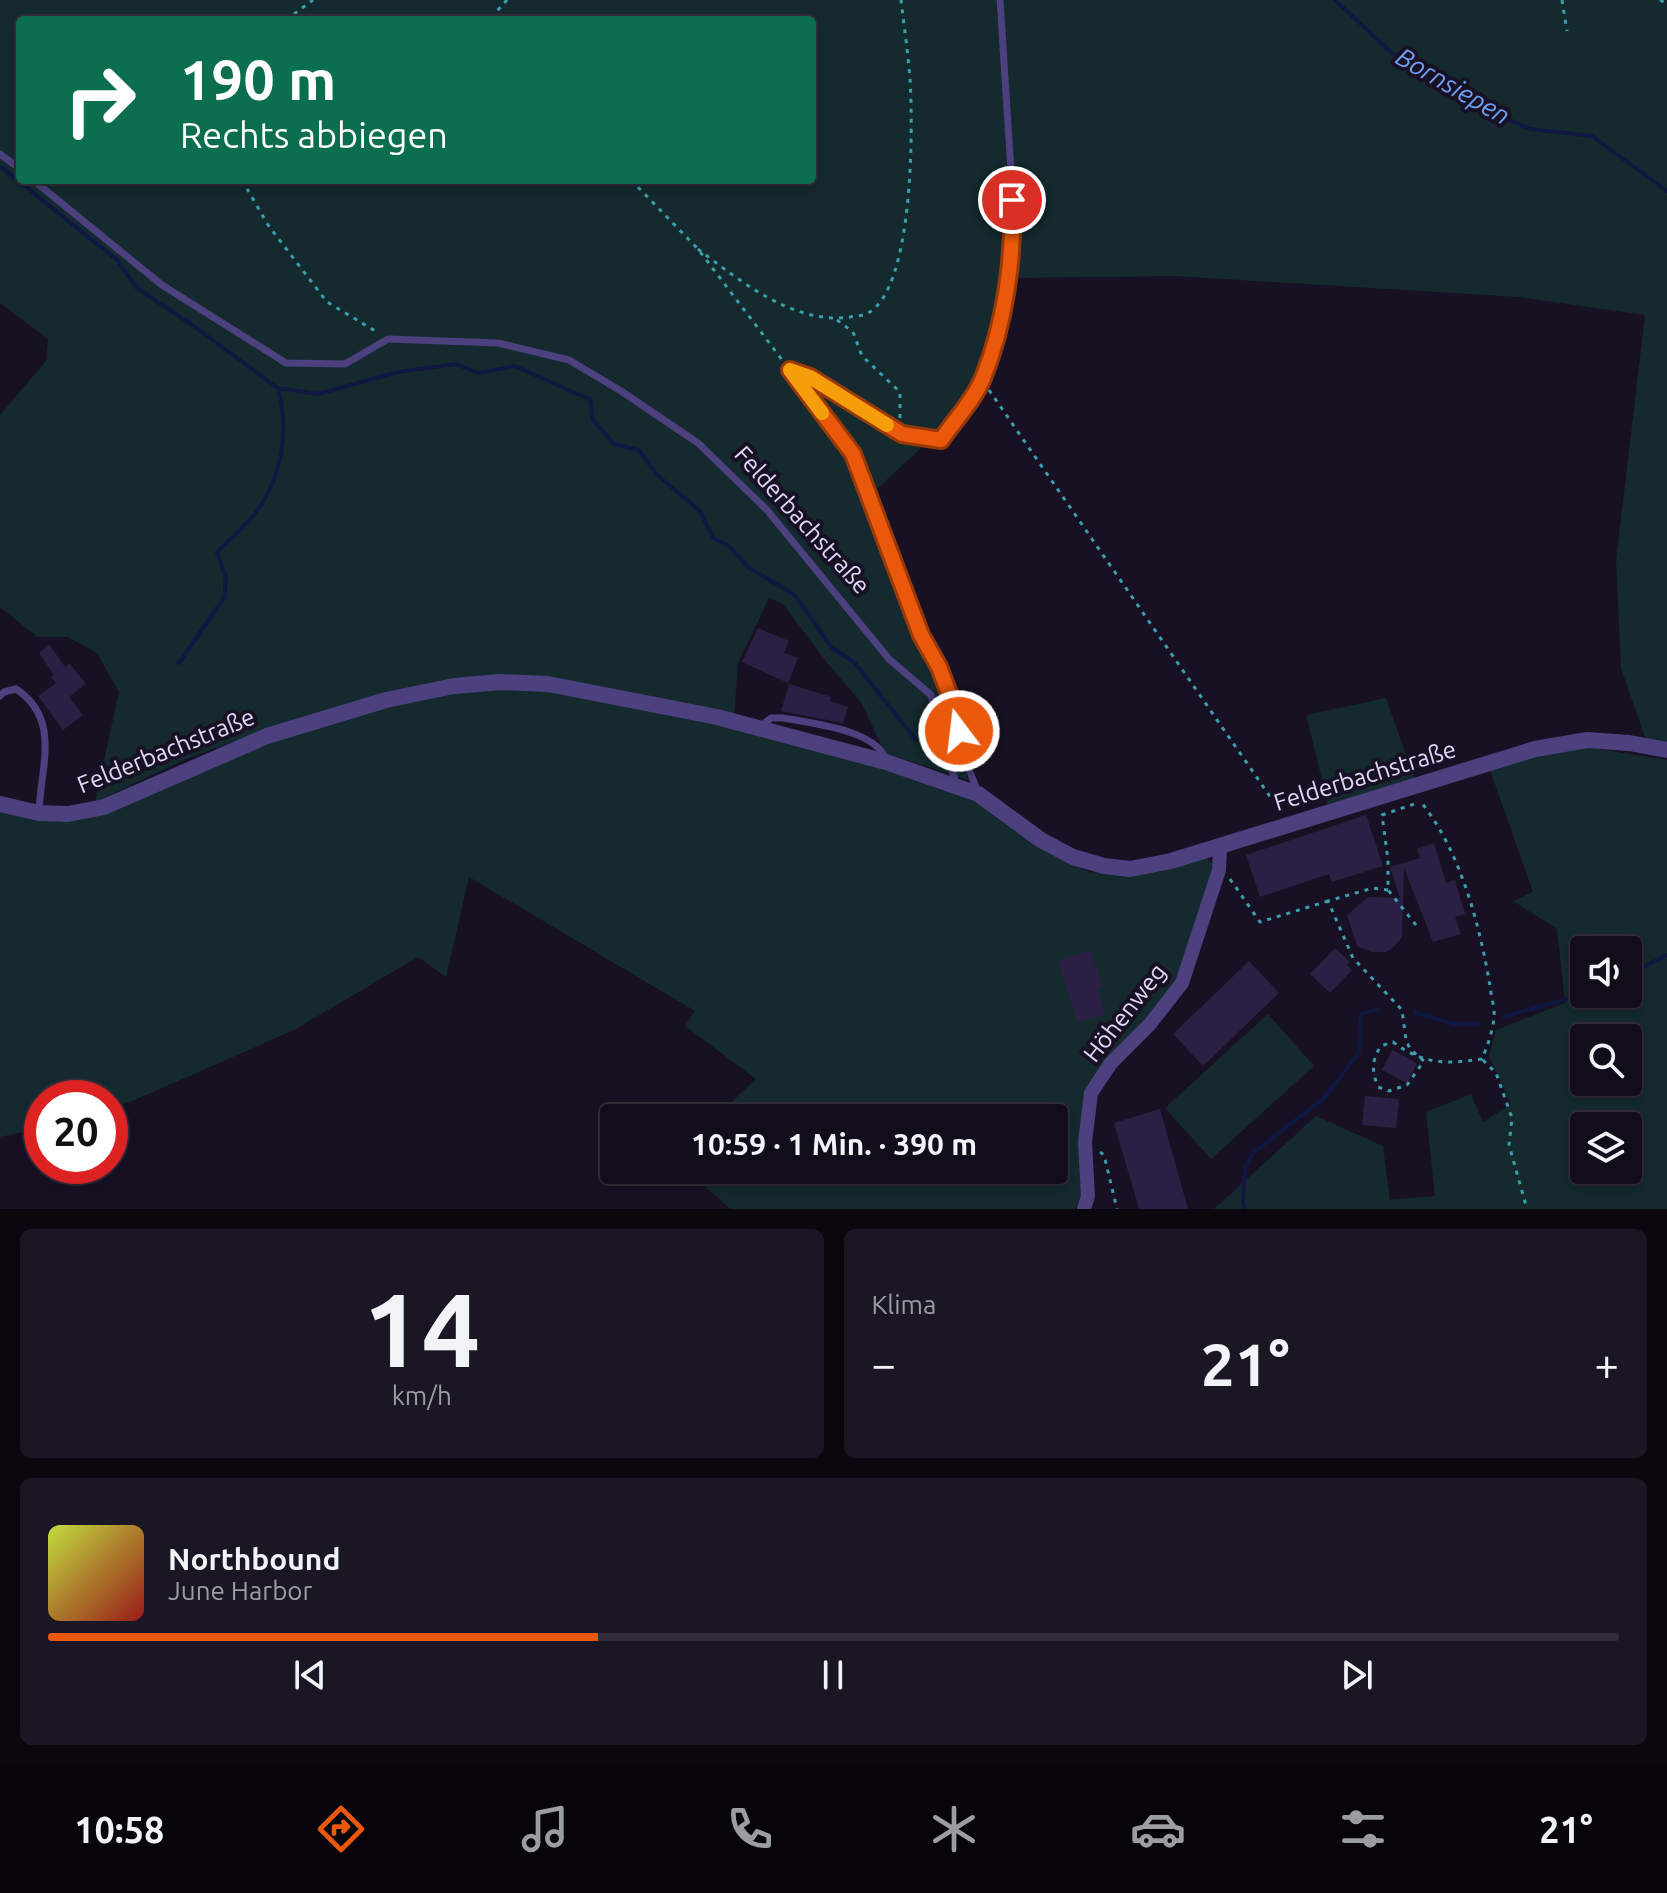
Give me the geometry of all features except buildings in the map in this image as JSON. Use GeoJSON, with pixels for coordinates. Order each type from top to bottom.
{"type":"FeatureCollection","features":[{"type":"Feature","properties":{"kind":"street","name":"Felderbachstraße"},"geometry":{"type":"LineString","coordinates":[[0,804],[39,813],[68,814],[104,807],[267,736],[386,700],[454,686],[501,682],[548,684],[717,717],[886,762],[978,794],[1041,840],[1073,857],[1104,866],[1130,869],[1220,854],[1289,824],[1415,795],[1535,749],[1587,740],[1667,750]]}},
{"type":"Feature","properties":{"kind":"street","name":"Höhenweg"},"geometry":{"type":"LineString","coordinates":[[1084,1209],[1088,1196],[1085,1142],[1091,1093],[1111,1063],[1150,1024],[1182,983],[1220,854]]}},
{"type":"Feature","properties":{"kind":"lane"},"geometry":{"type":"LineString","coordinates":[[790,370],[810,377],[902,434],[941,440],[982,380],[997,331],[1012,255],[1011,172],[1000,0]]}},
{"type":"Feature","properties":{"kind":"lane"},"geometry":{"type":"LineString","coordinates":[[38,184],[162,285],[286,363],[345,364],[388,339]]}},
{"type":"Feature","properties":{"kind":"lane","name":"Felderbachstraße"},"geometry":{"type":"LineString","coordinates":[[388,339],[498,343],[569,360],[698,443],[767,510],[889,659],[931,695],[956,784]]}},
{"type":"Feature","properties":{"kind":"lane"},"geometry":{"type":"LineString","coordinates":[[790,370],[853,454],[921,635],[939,667],[956,712],[962,751],[978,794]]}},
{"type":"Feature","properties":{"kind":"lane"},"geometry":{"type":"LineString","coordinates":[[0,696],[16,689],[22,693],[45,729],[47,739],[39,790],[39,813]]}},
{"type":"Feature","properties":{"kind":"path"},"geometry":{"type":"LineString","coordinates":[[291,16],[313,0]]}},
{"type":"Feature","properties":{"kind":"path"},"geometry":{"type":"LineString","coordinates":[[698,249],[738,279],[774,300],[822,319],[867,314],[884,300],[902,248],[910,162],[910,79],[901,0]]}},
{"type":"Feature","properties":{"kind":"path"},"geometry":{"type":"LineString","coordinates":[[1562,0],[1567,31]]}},
{"type":"Feature","properties":{"kind":"path"},"geometry":{"type":"LineString","coordinates":[[1660,0],[1667,4]]}},
{"type":"Feature","properties":{"kind":"path"},"geometry":{"type":"LineString","coordinates":[[244,184],[268,225],[327,302],[388,339]]}},
{"type":"Feature","properties":{"kind":"path"},"geometry":{"type":"LineString","coordinates":[[635,184],[698,249],[790,370]]}},
{"type":"Feature","properties":{"kind":"path"},"geometry":{"type":"LineString","coordinates":[[836,319],[853,332],[862,356],[900,392],[900,425]]}},
{"type":"Feature","properties":{"kind":"path"},"geometry":{"type":"LineString","coordinates":[[982,380],[1289,824]]}},
{"type":"Feature","properties":{"kind":"path"},"geometry":{"type":"LineString","coordinates":[[1416,925],[1388,890],[1382,815],[1415,795],[1432,816],[1453,858],[1474,913],[1485,954],[1494,1016],[1482,1059]]}},
{"type":"Feature","properties":{"kind":"path"},"geometry":{"type":"LineString","coordinates":[[1220,854],[1260,922],[1373,888],[1388,890]]}},
{"type":"Feature","properties":{"kind":"path"},"geometry":{"type":"LineString","coordinates":[[1328,901],[1353,958],[1402,1010],[1406,1040],[1410,1049],[1424,1061]]}},
{"type":"Feature","properties":{"kind":"path"},"geometry":{"type":"LineString","coordinates":[[1424,1061],[1407,1085],[1389,1091],[1378,1087],[1372,1072],[1374,1056],[1381,1046],[1393,1042],[1424,1061],[1458,1063],[1482,1059]]}},
{"type":"Feature","properties":{"kind":"path"},"geometry":{"type":"LineString","coordinates":[[1482,1059],[1496,1073],[1512,1118],[1509,1145],[1527,1209]]}},
{"type":"Feature","properties":{"kind":"path"},"geometry":{"type":"LineString","coordinates":[[1085,1142],[1104,1155],[1117,1209]]}},
{"type":"Feature","properties":{"kind":"green space"},"geometry":{"type":"Polygon","coordinates":[[[0,0],[996,0],[1010,227],[1008,262],[990,342],[979,378],[950,421],[864,501],[911,621],[951,711],[968,780],[885,753],[861,702],[783,604],[769,598],[738,663],[734,717],[499,675],[268,729],[186,759],[95,802],[119,692],[97,653],[68,637],[37,637],[0,607],[0,415],[46,361],[48,339],[0,303],[0,0]]]}},
{"type":"Feature","properties":{"kind":"green space"},"geometry":{"type":"Polygon","coordinates":[[[1003,0],[1667,0],[1667,744],[1646,740],[1621,668],[1616,561],[1645,315],[1519,297],[1175,276],[1011,278],[1015,230],[1014,173],[1003,0]]]}},
{"type":"Feature","properties":{"kind":"green space"},"geometry":{"type":"Polygon","coordinates":[[[487,689],[543,690],[707,721],[870,764],[969,796],[1059,857],[1089,872],[1130,875],[1205,857],[1213,864],[1207,890],[1176,981],[1085,1096],[1083,1196],[1075,1209],[730,1209],[703,1184],[1068,1184],[1068,1104],[729,1104],[756,1079],[685,1026],[695,1011],[469,877],[446,977],[418,957],[294,1030],[128,1102],[128,1080],[24,1080],[24,1132],[0,1137],[0,810],[59,822],[263,743],[436,696],[487,689]]]}},
{"type":"Feature","properties":{"kind":"green space"},"geometry":{"type":"Polygon","coordinates":[[[1386,698],[1415,780],[1328,804],[1306,715],[1386,698]]]}},
{"type":"Feature","properties":{"kind":"green space"},"geometry":{"type":"Polygon","coordinates":[[[1586,747],[1667,760],[1667,1209],[1214,1209],[1316,1116],[1383,1146],[1390,1200],[1435,1196],[1426,1112],[1471,1094],[1483,1122],[1511,1104],[1489,1056],[1496,1030],[1565,1003],[1557,929],[1513,901],[1533,892],[1490,770],[1540,753],[1586,747]]]}},
{"type":"Feature","properties":{"kind":"green space"},"geometry":{"type":"Polygon","coordinates":[[[1268,1014],[1314,1066],[1211,1159],[1165,1108],[1268,1014]]]}},
{"type":"Feature","properties":{"kind":"waterway","name":"Bornsiepen"},"geometry":{"type":"LineString","coordinates":[[1335,0],[1392,53],[1476,105],[1530,129],[1592,136],[1667,191]]}},
{"type":"Feature","properties":{"kind":"waterway"},"geometry":{"type":"LineString","coordinates":[[1,167],[16,179]]}},
{"type":"Feature","properties":{"kind":"waterway"},"geometry":{"type":"LineString","coordinates":[[22,184],[116,259],[137,288],[278,388],[318,394],[398,372],[456,364],[478,373],[515,366],[591,400],[592,419],[614,444],[639,450],[657,475],[700,511],[714,539],[728,545],[749,568],[795,595],[831,647],[854,662],[916,740]]}},
{"type":"Feature","properties":{"kind":"waterway"},"geometry":{"type":"LineString","coordinates":[[179,663],[224,598],[226,578],[217,552],[252,517],[265,498],[278,468],[283,436],[278,388]]}},
{"type":"Feature","properties":{"kind":"waterway"},"geometry":{"type":"LineString","coordinates":[[1642,968],[1667,955]]}},
{"type":"Feature","properties":{"kind":"waterway"},"geometry":{"type":"LineString","coordinates":[[1504,1017],[1570,998]]}},
{"type":"Feature","properties":{"kind":"waterway"},"geometry":{"type":"LineString","coordinates":[[1245,1209],[1245,1167],[1253,1153],[1323,1099],[1359,1053],[1361,1014],[1377,1009]]}},
{"type":"Feature","properties":{"kind":"waterway"},"geometry":{"type":"LineString","coordinates":[[1415,1013],[1456,1024],[1479,1024]]}},
{"type":"Feature","properties":{"kind":"slow traffic"},"geometry":{"type":"LineString","coordinates":[[822,413],[790,370],[810,377],[887,425]]}},
{"type":"Feature","properties":{"kind":"route"},"geometry":{"type":"LineString","coordinates":[[959,731],[956,712],[939,667],[921,635],[853,454],[790,370],[810,377],[902,434],[941,440],[982,380],[997,331],[1012,255],[1012,200]]}}]}
